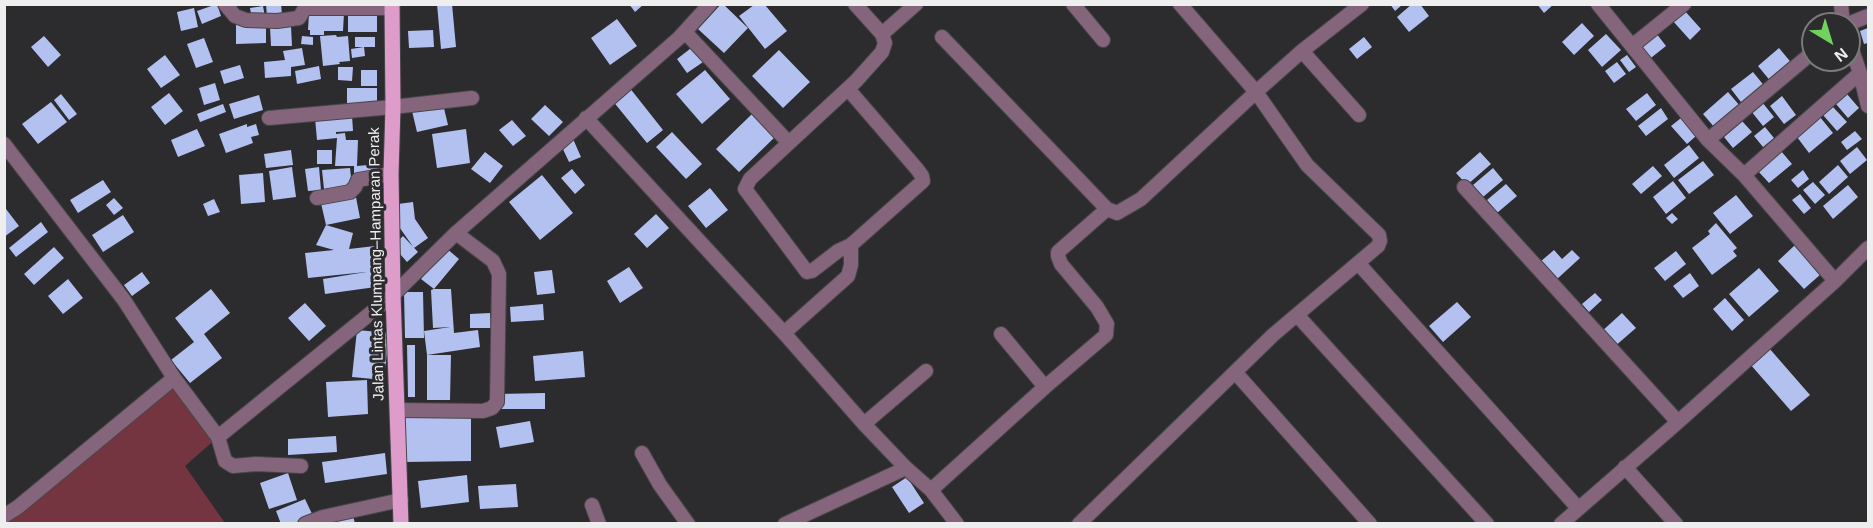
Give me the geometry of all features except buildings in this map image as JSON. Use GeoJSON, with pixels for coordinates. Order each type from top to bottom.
{"type":"FeatureCollection","features":[{"type":"Feature","properties":{"kind":"main road","name":"Jalan Lintas Klumpang–Hamparan Perak"},"geometry":{"type":"LineString","coordinates":[[392,6],[393,295],[401,524]]}},
{"type":"Feature","properties":{"kind":"street"},"geometry":{"type":"LineString","coordinates":[[225,4],[235,16],[246,20],[277,21],[299,18],[305,8],[392,6]]}},
{"type":"Feature","properties":{"kind":"street"},"geometry":{"type":"LineString","coordinates":[[218,437],[393,295],[456,233],[685,32],[710,4]]}},
{"type":"Feature","properties":{"kind":"street"},"geometry":{"type":"LineString","coordinates":[[848,89],[917,169],[923,181],[851,245],[807,272],[746,191],[746,186],[750,179],[848,89],[882,52],[885,43],[882,34],[855,4]]}},
{"type":"Feature","properties":{"kind":"street"},"geometry":{"type":"LineString","coordinates":[[882,34],[916,4]]}},
{"type":"Feature","properties":{"kind":"street"},"geometry":{"type":"LineString","coordinates":[[1073,4],[1103,40]]}},
{"type":"Feature","properties":{"kind":"street"},"geometry":{"type":"LineString","coordinates":[[1079,524],[1235,372],[1378,246],[1380,241],[1379,236],[1307,165],[1256,92],[1180,4]]}},
{"type":"Feature","properties":{"kind":"street"},"geometry":{"type":"LineString","coordinates":[[942,37],[1107,210],[1118,213],[1141,199],[1302,51],[1362,4]]}},
{"type":"Feature","properties":{"kind":"street"},"geometry":{"type":"LineString","coordinates":[[1598,4],[1708,140],[1744,175],[1835,281]]}},
{"type":"Feature","properties":{"kind":"street"},"geometry":{"type":"LineString","coordinates":[[1632,46],[1684,4]]}},
{"type":"Feature","properties":{"kind":"street"},"geometry":{"type":"LineString","coordinates":[[685,32],[789,143]]}},
{"type":"Feature","properties":{"kind":"street"},"geometry":{"type":"LineString","coordinates":[[1302,51],[1359,115]]}},
{"type":"Feature","properties":{"kind":"street"},"geometry":{"type":"LineString","coordinates":[[1708,140],[1801,62]]}},
{"type":"Feature","properties":{"kind":"street"},"geometry":{"type":"LineString","coordinates":[[1744,175],[1860,73],[1869,106]]}},
{"type":"Feature","properties":{"kind":"street"},"geometry":{"type":"LineString","coordinates":[[269,118],[472,98]]}},
{"type":"Feature","properties":{"kind":"street"},"geometry":{"type":"LineString","coordinates":[[586,118],[784,333],[864,424],[906,468],[931,490],[957,524]]}},
{"type":"Feature","properties":{"kind":"street"},"geometry":{"type":"LineString","coordinates":[[4,144],[124,300],[174,378],[218,437],[225,461],[233,466],[256,464],[301,466]]}},
{"type":"Feature","properties":{"kind":"street"},"geometry":{"type":"LineString","coordinates":[[316,198],[350,192],[356,187],[358,180],[391,174]]}},
{"type":"Feature","properties":{"kind":"street"},"geometry":{"type":"LineString","coordinates":[[1464,187],[1678,422]]}},
{"type":"Feature","properties":{"kind":"street"},"geometry":{"type":"LineString","coordinates":[[931,490],[1106,334],[1107,324],[1097,307],[1061,264],[1058,256],[1059,252],[1107,210]]}},
{"type":"Feature","properties":{"kind":"street"},"geometry":{"type":"LineString","coordinates":[[398,410],[483,411],[492,408],[497,402],[499,274],[493,261],[456,233]]}},
{"type":"Feature","properties":{"kind":"street"},"geometry":{"type":"LineString","coordinates":[[784,333],[848,276],[851,265],[851,245]]}},
{"type":"Feature","properties":{"kind":"street"},"geometry":{"type":"LineString","coordinates":[[1561,524],[1678,422],[1869,248]]}},
{"type":"Feature","properties":{"kind":"street"},"geometry":{"type":"LineString","coordinates":[[1358,263],[1578,508]]}},
{"type":"Feature","properties":{"kind":"street"},"geometry":{"type":"LineString","coordinates":[[1297,315],[1487,524]]}},
{"type":"Feature","properties":{"kind":"street"},"geometry":{"type":"LineString","coordinates":[[1001,334],[1045,387]]}},
{"type":"Feature","properties":{"kind":"street"},"geometry":{"type":"LineString","coordinates":[[864,424],[926,371]]}},
{"type":"Feature","properties":{"kind":"street"},"geometry":{"type":"LineString","coordinates":[[1235,372],[1370,524]]}},
{"type":"Feature","properties":{"kind":"street"},"geometry":{"type":"LineString","coordinates":[[4,516],[18,507],[174,378]]}},
{"type":"Feature","properties":{"kind":"street"},"geometry":{"type":"LineString","coordinates":[[642,453],[660,485],[688,524]]}},
{"type":"Feature","properties":{"kind":"street"},"geometry":{"type":"LineString","coordinates":[[1625,467],[1676,524]]}},
{"type":"Feature","properties":{"kind":"street"},"geometry":{"type":"LineString","coordinates":[[789,523],[906,468]]}},
{"type":"Feature","properties":{"kind":"street"},"geometry":{"type":"LineString","coordinates":[[305,524],[323,517],[401,500]]}},
{"type":"Feature","properties":{"kind":"street"},"geometry":{"type":"LineString","coordinates":[[592,505],[599,524]]}},
{"type":"Feature","properties":{"kind":"shaded area"},"geometry":{"type":"Polygon","coordinates":[[[174,378],[218,437],[185,466],[225,523],[5,524],[4,516],[174,378]]]}}]}
